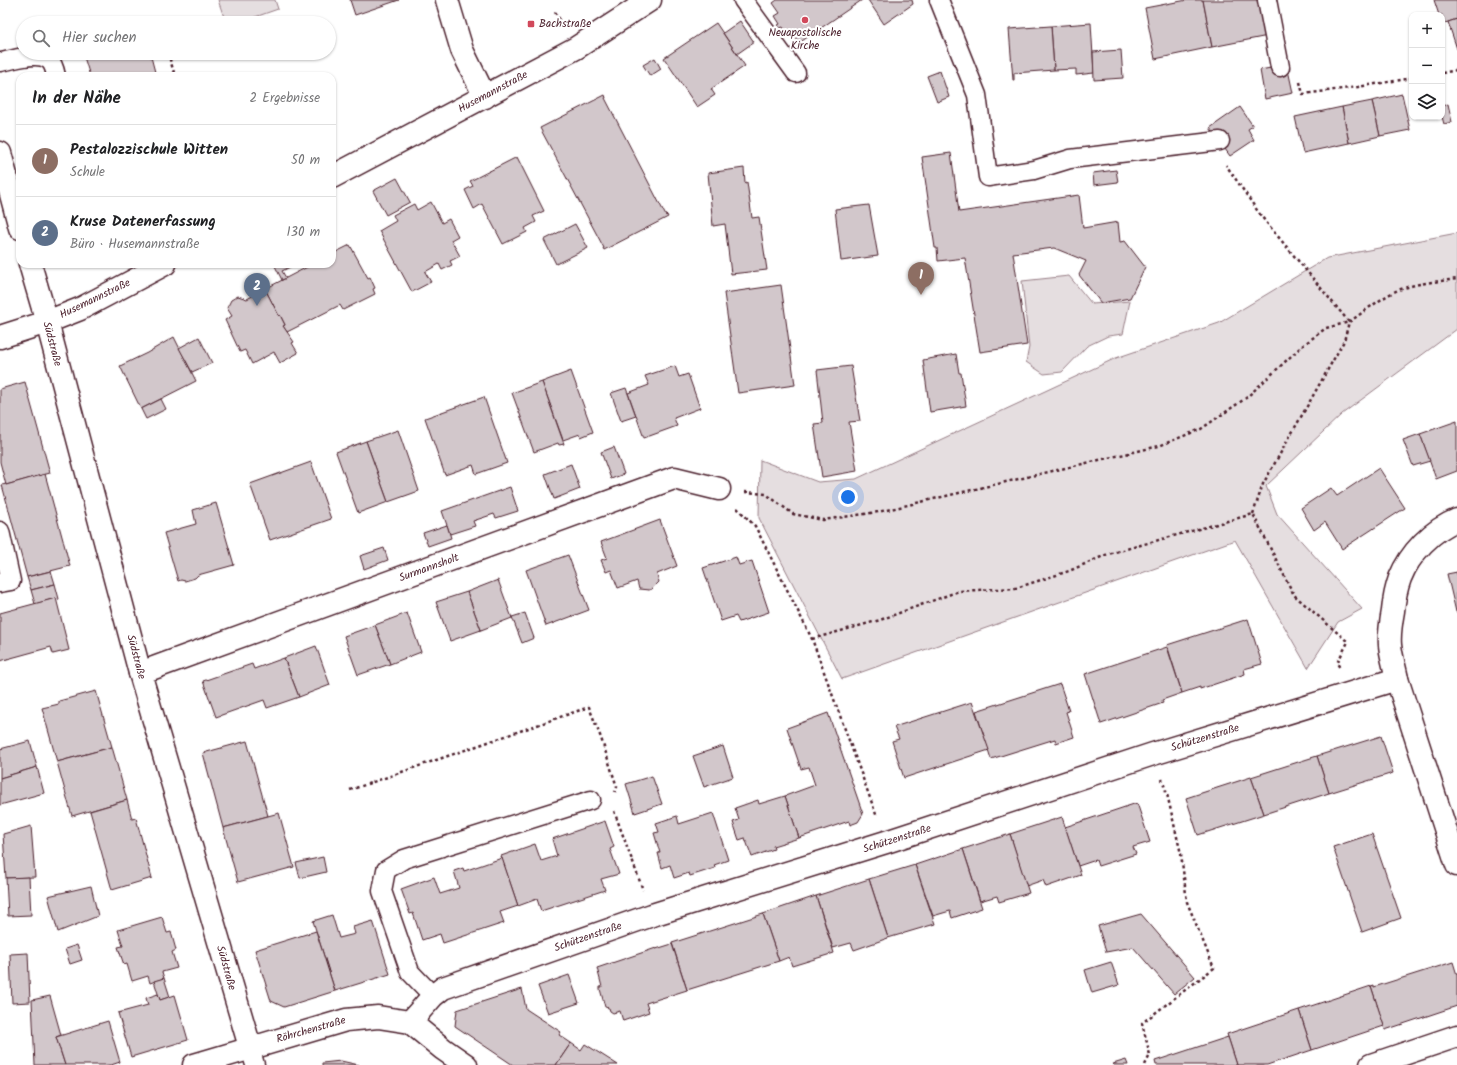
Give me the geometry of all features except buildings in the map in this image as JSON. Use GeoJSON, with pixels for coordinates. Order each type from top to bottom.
{"type":"FeatureCollection","features":[{"type":"Feature","properties":{"kind":"street"},"geometry":{"type":"LineString","coordinates":[[447,0],[462,50],[485,96]]}},
{"type":"Feature","properties":{"kind":"street","name":"Husemannstraße"},"geometry":{"type":"LineString","coordinates":[[336,175],[576,48],[650,0]]}},
{"type":"Feature","properties":{"kind":"street"},"geometry":{"type":"LineString","coordinates":[[0,153],[16,213]]}},
{"type":"Feature","properties":{"kind":"street","name":"Südstraße"},"geometry":{"type":"LineString","coordinates":[[31,268],[47,322],[140,673],[252,1056]]}},
{"type":"Feature","properties":{"kind":"street","name":"Husemannstraße"},"geometry":{"type":"LineString","coordinates":[[0,337],[47,322],[80,309],[157,268]]}},
{"type":"Feature","properties":{"kind":"street","name":"Surmannsholt"},"geometry":{"type":"LineString","coordinates":[[140,673],[674,478],[719,490]]}},
{"type":"Feature","properties":{"kind":"street"},"geometry":{"type":"LineString","coordinates":[[1457,520],[1432,534],[1413,555],[1400,578],[1395,598],[1390,633],[1390,646],[1397,678],[1457,865]]}},
{"type":"Feature","properties":{"kind":"street","name":"Schützenstraße"},"geometry":{"type":"LineString","coordinates":[[410,1022],[433,996],[443,988],[652,915],[886,842],[1153,754],[1397,678]]}},
{"type":"Feature","properties":{"kind":"street","name":"Röhrchenstraße"},"geometry":{"type":"LineString","coordinates":[[194,1065],[252,1056],[346,1020],[378,1017],[410,1022]]}},
{"type":"Feature","properties":{"kind":"street"},"geometry":{"type":"LineString","coordinates":[[410,1022],[443,1049],[466,1065]]}},
{"type":"Feature","properties":{"kind":"street"},"geometry":{"type":"LineString","coordinates":[[1371,1065],[1457,1036]]}},
{"type":"Feature","properties":{"kind":"lane"},"geometry":{"type":"LineString","coordinates":[[743,0],[796,73]]}},
{"type":"Feature","properties":{"kind":"lane"},"geometry":{"type":"LineString","coordinates":[[939,0],[940,25],[977,95],[988,177],[1034,170],[1070,159],[1220,141]]}},
{"type":"Feature","properties":{"kind":"lane"},"geometry":{"type":"LineString","coordinates":[[1267,0],[1280,67]]}},
{"type":"Feature","properties":{"kind":"lane"},"geometry":{"type":"LineString","coordinates":[[0,62],[16,59]]}},
{"type":"Feature","properties":{"kind":"lane"},"geometry":{"type":"LineString","coordinates":[[48,60],[54,72]]}},
{"type":"Feature","properties":{"kind":"lane"},"geometry":{"type":"LineString","coordinates":[[0,531],[11,581],[0,583]]}},
{"type":"Feature","properties":{"kind":"lane"},"geometry":{"type":"LineString","coordinates":[[433,996],[410,972],[382,891],[386,870],[404,859],[591,800]]}},
{"type":"Feature","properties":{"kind":"path"},"geometry":{"type":"LineString","coordinates":[[170,60],[174,72]]}},
{"type":"Feature","properties":{"kind":"path"},"geometry":{"type":"LineString","coordinates":[[1445,72],[1457,70]]}},
{"type":"Feature","properties":{"kind":"path"},"geometry":{"type":"LineString","coordinates":[[1302,94],[1409,78]]}},
{"type":"Feature","properties":{"kind":"path"},"geometry":{"type":"LineString","coordinates":[[1225,164],[1261,216],[1349,322]]}},
{"type":"Feature","properties":{"kind":"path"},"geometry":{"type":"LineString","coordinates":[[719,490],[766,494],[793,514],[823,520],[878,512],[1159,446],[1201,429],[1246,398],[1302,346],[1326,328],[1349,322],[1391,293],[1428,282],[1457,279]]}},
{"type":"Feature","properties":{"kind":"path"},"geometry":{"type":"LineString","coordinates":[[1348,642],[1294,595],[1253,514],[1263,484],[1344,340],[1349,322]]}},
{"type":"Feature","properties":{"kind":"path"},"geometry":{"type":"LineString","coordinates":[[719,490],[755,526],[812,640],[886,842]]}},
{"type":"Feature","properties":{"kind":"path"},"geometry":{"type":"LineString","coordinates":[[812,640],[880,620],[959,591],[1016,588],[1069,571],[1108,554],[1253,514]]}},
{"type":"Feature","properties":{"kind":"path"},"geometry":{"type":"LineString","coordinates":[[350,790],[589,707],[617,787],[610,801],[596,806],[591,800]]}},
{"type":"Feature","properties":{"kind":"path"},"geometry":{"type":"LineString","coordinates":[[1145,1065],[1150,1054],[1142,1023],[1214,968],[1187,902],[1181,854],[1167,794],[1153,754]]}},
{"type":"Feature","properties":{"kind":"path"},"geometry":{"type":"LineString","coordinates":[[610,801],[652,915]]}},
{"type":"Feature","properties":{"kind":"shaded area"},"geometry":{"type":"Polygon","coordinates":[[[218,0],[275,0],[278,9],[258,16],[224,16],[218,0]]]}},
{"type":"Feature","properties":{"kind":"shaded area"},"geometry":{"type":"Polygon","coordinates":[[[1457,233],[1457,329],[1342,414],[1266,486],[1277,514],[1362,609],[1338,622],[1308,668],[1235,540],[842,679],[759,518],[760,460],[818,482],[856,479],[1116,358],[1219,323],[1327,258],[1457,233]]]}},
{"type":"Feature","properties":{"kind":"shaded area"},"geometry":{"type":"Polygon","coordinates":[[[1069,276],[1092,304],[1130,301],[1123,334],[1108,336],[1087,346],[1062,372],[1044,374],[1026,362],[1029,347],[1022,281],[1069,276]]]}},
{"type":"Feature","properties":{"kind":"place","name":"Neuapostolische Kirche"},"geometry":{"type":"Point","coordinates":[805,20]}},
{"type":"Feature","properties":{"kind":"place","name":"Bachstraße"},"geometry":{"type":"Point","coordinates":[531,24]}},
{"type":"Feature","properties":{"kind":"place","name":"Pestalozzischule Witten"},"geometry":{"type":"Point","coordinates":[921,295]}},
{"type":"Feature","properties":{"kind":"place","name":"Kruse Datenerfassung"},"geometry":{"type":"Point","coordinates":[257,306]}}]}
